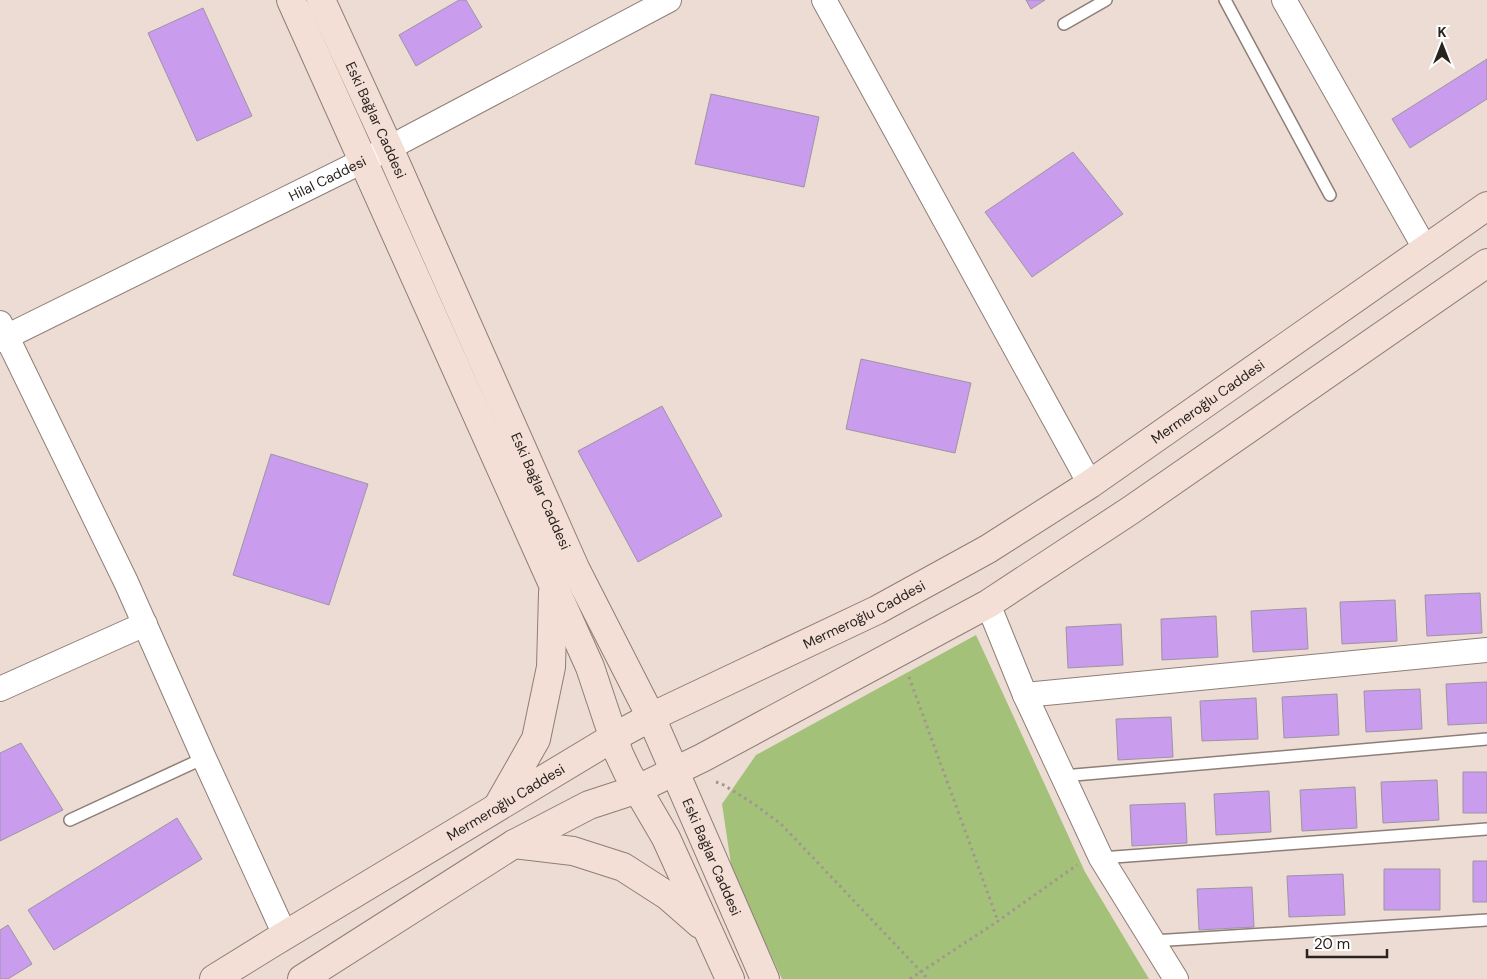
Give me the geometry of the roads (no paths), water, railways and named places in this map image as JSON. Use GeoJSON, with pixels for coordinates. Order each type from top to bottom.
{"type":"FeatureCollection","features":[{"type":"Feature","properties":{"kind":"main road"},"geometry":{"type":"LineString","coordinates":[[291,0],[590,667],[625,767],[666,838],[730,979]]}},
{"type":"Feature","properties":{"kind":"main road","name":"Eski Bağlar Caddesi"},"geometry":{"type":"LineString","coordinates":[[321,0],[390,148],[575,568],[651,717],[765,979]]}},
{"type":"Feature","properties":{"kind":"main road","name":"Mermeroğlu Caddesi"},"geometry":{"type":"LineString","coordinates":[[214,979],[614,737],[651,717],[876,610],[988,549],[1090,484],[1487,206]]}},
{"type":"Feature","properties":{"kind":"main road"},"geometry":{"type":"LineString","coordinates":[[305,978],[514,844],[589,805],[638,789],[702,758],[988,604],[1131,510],[1487,263]]}},
{"type":"Feature","properties":{"kind":"main road"},"geometry":{"type":"LineString","coordinates":[[497,808],[536,739],[551,667],[554,586]]}},
{"type":"Feature","properties":{"kind":"main road"},"geometry":{"type":"LineString","coordinates":[[514,844],[573,852],[623,867],[668,896],[708,931]]}},
{"type":"Feature","properties":{"kind":"street","name":"Hilal Caddesi"},"geometry":{"type":"LineString","coordinates":[[3,333],[390,148],[669,0]]}},
{"type":"Feature","properties":{"kind":"street"},"geometry":{"type":"LineString","coordinates":[[824,0],[1090,484]]}},
{"type":"Feature","properties":{"kind":"street"},"geometry":{"type":"LineString","coordinates":[[1284,0],[1426,250]]}},
{"type":"Feature","properties":{"kind":"street"},"geometry":{"type":"LineString","coordinates":[[3,333],[145,624],[285,935]]}},
{"type":"Feature","properties":{"kind":"street"},"geometry":{"type":"LineString","coordinates":[[988,604],[1025,695],[1099,854],[1176,979]]}},
{"type":"Feature","properties":{"kind":"street"},"geometry":{"type":"LineString","coordinates":[[0,689],[145,624]]}},
{"type":"Feature","properties":{"kind":"street"},"geometry":{"type":"LineString","coordinates":[[1025,695],[1487,650]]}},
{"type":"Feature","properties":{"kind":"lane"},"geometry":{"type":"LineString","coordinates":[[1064,24],[1106,0]]}},
{"type":"Feature","properties":{"kind":"lane"},"geometry":{"type":"LineString","coordinates":[[1225,0],[1330,195]]}},
{"type":"Feature","properties":{"kind":"lane"},"geometry":{"type":"LineString","coordinates":[[1063,776],[1487,739]]}},
{"type":"Feature","properties":{"kind":"lane"},"geometry":{"type":"LineString","coordinates":[[70,820],[204,758]]}},
{"type":"Feature","properties":{"kind":"lane"},"geometry":{"type":"LineString","coordinates":[[1099,854],[1487,830]]}},
{"type":"Feature","properties":{"kind":"lane"},"geometry":{"type":"LineString","coordinates":[[1153,941],[1487,920]]}}]}
